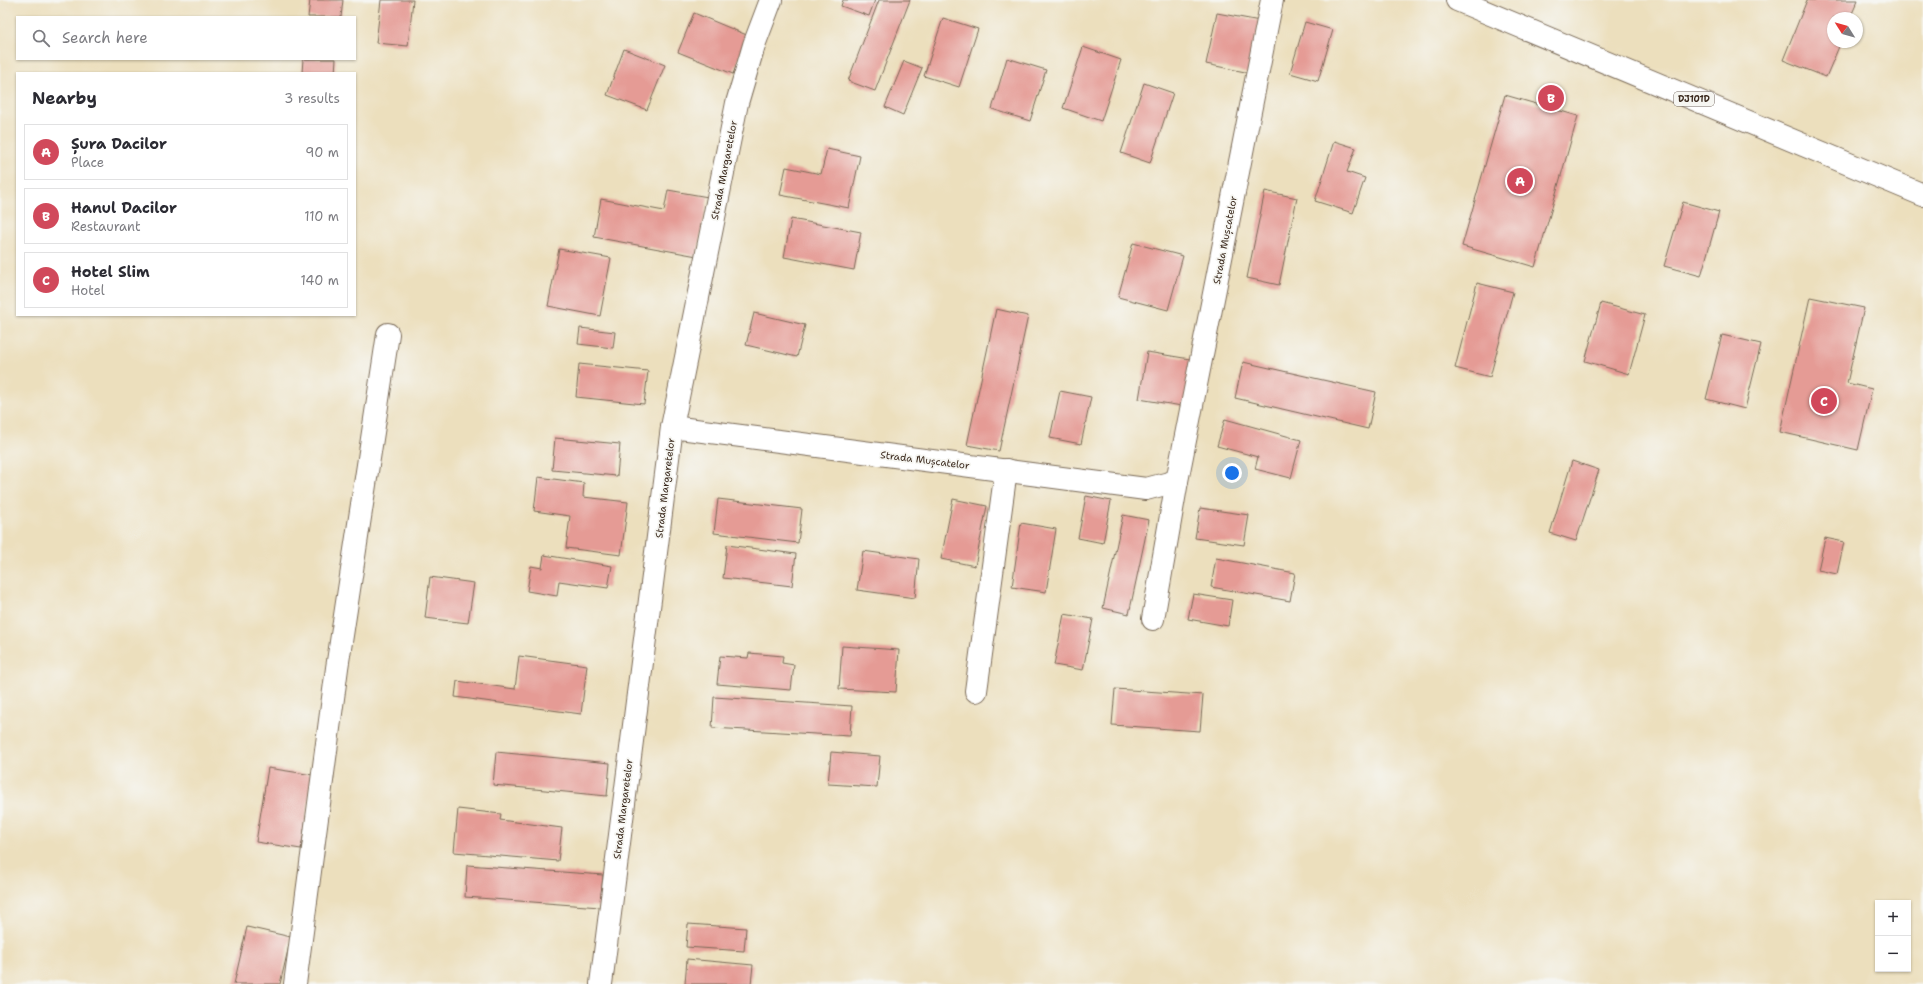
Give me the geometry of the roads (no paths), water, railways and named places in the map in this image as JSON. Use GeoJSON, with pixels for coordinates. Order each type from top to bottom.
{"type":"FeatureCollection","features":[{"type":"Feature","properties":{"kind":"street","name":"Strada Margaretelor"},"geometry":{"type":"LineString","coordinates":[[601,984],[672,427],[737,102],[754,45],[771,0]]}},
{"type":"Feature","properties":{"kind":"street","name":"Strada Mușcatelor"},"geometry":{"type":"LineString","coordinates":[[1153,619],[1177,481],[1272,0]]}},
{"type":"Feature","properties":{"kind":"street","name":"DJ101D"},"geometry":{"type":"LineString","coordinates":[[1457,0],[1923,195]]}},
{"type":"Feature","properties":{"kind":"street"},"geometry":{"type":"LineString","coordinates":[[295,984],[338,660],[388,334]]}},
{"type":"Feature","properties":{"kind":"street","name":"Strada Mușcatelor"},"geometry":{"type":"LineString","coordinates":[[672,427],[1146,489],[1177,481]]}},
{"type":"Feature","properties":{"kind":"street"},"geometry":{"type":"LineString","coordinates":[[976,691],[1006,470]]}},
{"type":"Feature","properties":{"kind":"place","name":"Hanul Dacilor"},"geometry":{"type":"Point","coordinates":[1551,98]}},
{"type":"Feature","properties":{"kind":"place","name":"Șura Dacilor"},"geometry":{"type":"Point","coordinates":[1520,181]}},
{"type":"Feature","properties":{"kind":"place","name":"Hotel Slim"},"geometry":{"type":"Point","coordinates":[1824,401]}}]}
